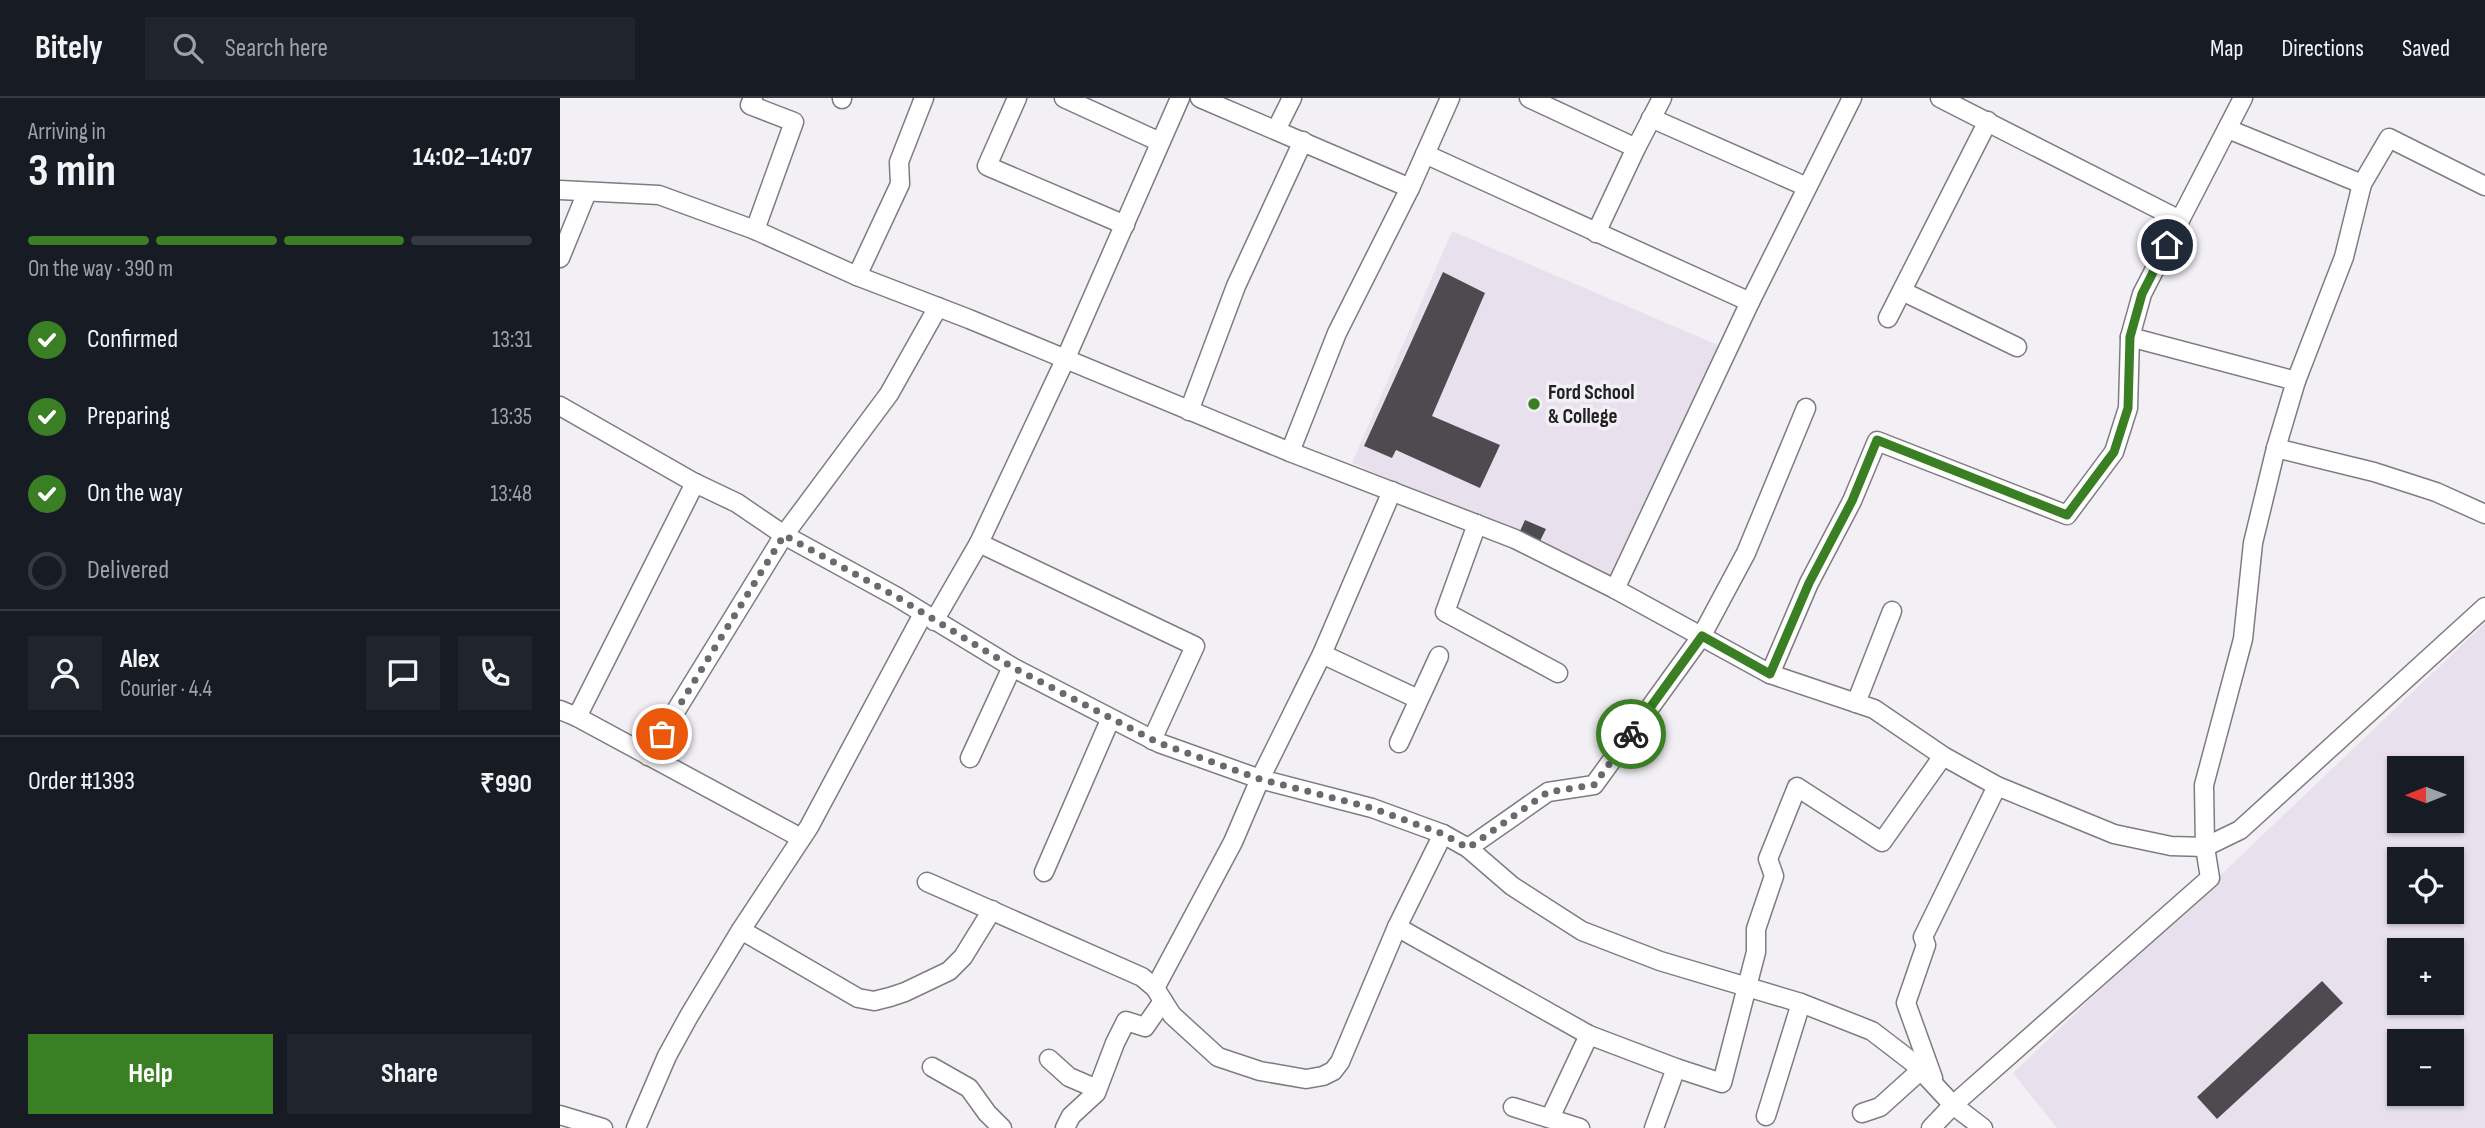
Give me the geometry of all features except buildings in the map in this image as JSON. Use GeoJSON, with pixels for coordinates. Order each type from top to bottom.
{"type":"FeatureCollection","features":[{"type":"Feature","properties":{"kind":"street"},"geometry":{"type":"LineString","coordinates":[[753,98],[750,105],[794,122],[755,230]]}},
{"type":"Feature","properties":{"kind":"street"},"geometry":{"type":"LineString","coordinates":[[857,276],[900,184],[899,162],[924,98]]}},
{"type":"Feature","properties":{"kind":"street"},"geometry":{"type":"LineString","coordinates":[[1017,98],[987,166],[1125,225]]}},
{"type":"Feature","properties":{"kind":"street"},"geometry":{"type":"LineString","coordinates":[[1064,98],[1160,142]]}},
{"type":"Feature","properties":{"kind":"street"},"geometry":{"type":"LineString","coordinates":[[636,1128],[683,1026],[801,838],[929,618],[979,543],[1065,360],[1180,98]]}},
{"type":"Feature","properties":{"kind":"street"},"geometry":{"type":"LineString","coordinates":[[1200,98],[1410,188]]}},
{"type":"Feature","properties":{"kind":"street"},"geometry":{"type":"LineString","coordinates":[[1276,130],[1292,98]]}},
{"type":"Feature","properties":{"kind":"street"},"geometry":{"type":"LineString","coordinates":[[1290,452],[1337,333],[1410,188],[1450,98]]}},
{"type":"Feature","properties":{"kind":"street"},"geometry":{"type":"LineString","coordinates":[[1529,98],[1636,148]]}},
{"type":"Feature","properties":{"kind":"street"},"geometry":{"type":"LineString","coordinates":[[1596,233],[1662,98]]}},
{"type":"Feature","properties":{"kind":"street"},"geometry":{"type":"LineString","coordinates":[[1615,589],[1750,302],[1852,98]]}},
{"type":"Feature","properties":{"kind":"street"},"geometry":{"type":"LineString","coordinates":[[1940,98],[2180,220]]}},
{"type":"Feature","properties":{"kind":"street"},"geometry":{"type":"LineString","coordinates":[[1770,674],[1809,583],[1852,501],[1877,440],[2067,515],[2114,452],[2128,408],[2130,337],[2142,294],[2243,98]]}},
{"type":"Feature","properties":{"kind":"street"},"geometry":{"type":"LineString","coordinates":[[1651,118],[1807,187]]}},
{"type":"Feature","properties":{"kind":"street"},"geometry":{"type":"LineString","coordinates":[[1888,318],[1988,121]]}},
{"type":"Feature","properties":{"kind":"street"},"geometry":{"type":"LineString","coordinates":[[2228,130],[2362,184]]}},
{"type":"Feature","properties":{"kind":"street"},"geometry":{"type":"LineString","coordinates":[[1931,1128],[1953,1105],[2210,878],[2205,847],[2204,785],[2243,639],[2253,543],[2276,448],[2297,381],[2343,257],[2362,184],[2389,138],[2485,186]]}},
{"type":"Feature","properties":{"kind":"street"},"geometry":{"type":"LineString","coordinates":[[1189,411],[1236,286],[1303,141]]}},
{"type":"Feature","properties":{"kind":"street"},"geometry":{"type":"LineString","coordinates":[[1425,154],[1750,302]]}},
{"type":"Feature","properties":{"kind":"street"},"geometry":{"type":"LineString","coordinates":[[560,190],[659,195],[755,230],[857,276],[1290,452],[1477,524],[1615,589],[1770,674],[1874,709],[1943,757],[1997,786],[2114,834],[2171,846],[2205,847],[2240,831],[2485,607]]}},
{"type":"Feature","properties":{"kind":"street"},"geometry":{"type":"LineString","coordinates":[[560,258],[587,192]]}},
{"type":"Feature","properties":{"kind":"street"},"geometry":{"type":"LineString","coordinates":[[1902,291],[2017,347]]}},
{"type":"Feature","properties":{"kind":"street"},"geometry":{"type":"LineString","coordinates":[[649,756],[784,535],[889,394],[938,307]]}},
{"type":"Feature","properties":{"kind":"street"},"geometry":{"type":"LineString","coordinates":[[2130,337],[2297,381]]}},
{"type":"Feature","properties":{"kind":"street"},"geometry":{"type":"LineString","coordinates":[[560,405],[695,483],[737,503],[784,535],[1012,667],[1110,720],[1152,740],[1260,779],[1372,808],[1443,834],[1468,848],[1512,886],[1582,931],[1660,961],[1801,1003],[1872,1031],[1921,1070],[1953,1105],[1983,1128]]}},
{"type":"Feature","properties":{"kind":"street"},"geometry":{"type":"LineString","coordinates":[[1468,848],[1548,792],[1594,785],[1702,636],[1746,553],[1806,408]]}},
{"type":"Feature","properties":{"kind":"street"},"geometry":{"type":"LineString","coordinates":[[2276,448],[2374,472],[2436,492],[2485,514]]}},
{"type":"Feature","properties":{"kind":"street"},"geometry":{"type":"LineString","coordinates":[[695,483],[568,714],[801,838]]}},
{"type":"Feature","properties":{"kind":"street"},"geometry":{"type":"LineString","coordinates":[[1065,1128],[1071,1116],[1097,1089],[1126,1021],[1145,1027],[1260,779],[1322,654],[1392,491]]}},
{"type":"Feature","properties":{"kind":"street"},"geometry":{"type":"LineString","coordinates":[[1477,524],[1445,612],[1558,673]]}},
{"type":"Feature","properties":{"kind":"street"},"geometry":{"type":"LineString","coordinates":[[979,543],[1195,646],[1152,740]]}},
{"type":"Feature","properties":{"kind":"street"},"geometry":{"type":"LineString","coordinates":[[1856,703],[1892,611]]}},
{"type":"Feature","properties":{"kind":"street"},"geometry":{"type":"LineString","coordinates":[[1322,654],[1418,699]]}},
{"type":"Feature","properties":{"kind":"street"},"geometry":{"type":"LineString","coordinates":[[1399,743],[1439,656]]}},
{"type":"Feature","properties":{"kind":"street"},"geometry":{"type":"LineString","coordinates":[[970,758],[1012,667]]}},
{"type":"Feature","properties":{"kind":"street"},"geometry":{"type":"LineString","coordinates":[[1044,872],[1110,720]]}},
{"type":"Feature","properties":{"kind":"street"},"geometry":{"type":"LineString","coordinates":[[1397,927],[1589,1035],[1722,1083],[1756,952],[1756,929],[1774,876],[1768,859],[1797,787],[1882,842],[1943,757]]}},
{"type":"Feature","properties":{"kind":"street"},"geometry":{"type":"LineString","coordinates":[[1936,1086],[1906,1003],[1926,945],[1923,937],[1997,786]]}},
{"type":"Feature","properties":{"kind":"street"},"geometry":{"type":"LineString","coordinates":[[927,883],[1142,977],[1159,995],[1172,1016],[1218,1057],[1260,1070],[1306,1079],[1334,1071],[1340,1062],[1397,927],[1443,834]]}},
{"type":"Feature","properties":{"kind":"street"},"geometry":{"type":"LineString","coordinates":[[741,930],[858,998],[874,1000],[905,992],[949,971],[963,957],[992,910]]}},
{"type":"Feature","properties":{"kind":"street"},"geometry":{"type":"LineString","coordinates":[[1766,1116],[1801,1003]]}},
{"type":"Feature","properties":{"kind":"street"},"geometry":{"type":"LineString","coordinates":[[1550,1118],[1589,1035]]}},
{"type":"Feature","properties":{"kind":"street"},"geometry":{"type":"LineString","coordinates":[[1049,1059],[1069,1077],[1097,1089]]}},
{"type":"Feature","properties":{"kind":"street"},"geometry":{"type":"LineString","coordinates":[[932,1067],[969,1088],[1002,1128]]}},
{"type":"Feature","properties":{"kind":"street"},"geometry":{"type":"LineString","coordinates":[[1654,1128],[1676,1068]]}},
{"type":"Feature","properties":{"kind":"street"},"geometry":{"type":"LineString","coordinates":[[1862,1113],[1880,1107],[1921,1070]]}},
{"type":"Feature","properties":{"kind":"street"},"geometry":{"type":"LineString","coordinates":[[1513,1107],[1580,1128]]}},
{"type":"Feature","properties":{"kind":"street"},"geometry":{"type":"LineString","coordinates":[[560,1115],[603,1128]]}},
{"type":"Feature","properties":{"kind":"shaded area","name":"Ford School & College"},"geometry":{"type":"Polygon","coordinates":[[[1452,231],[1720,346],[1610,575],[1352,463],[1452,231]]]}},
{"type":"Feature","properties":{"kind":"shaded area"},"geometry":{"type":"Polygon","coordinates":[[[2485,623],[2485,1128],[2057,1128],[2013,1073],[2485,623]]]}},
{"type":"Feature","properties":{"kind":"way so far"},"geometry":{"type":"LineString","coordinates":[[662,734],[784,535],[897,597],[1012,667],[1159,743],[1260,779],[1372,808],[1443,834],[1468,848],[1548,792],[1594,785],[1631,734]]}},
{"type":"Feature","properties":{"kind":"place","name":"Ford School & College"},"geometry":{"type":"Point","coordinates":[1534,404]}},
{"type":"Feature","properties":{"kind":"route"},"geometry":{"type":"LineString","coordinates":[[1631,734],[1702,636],[1770,674],[1809,583],[1852,501],[1877,440],[2067,515],[2114,452],[2128,408],[2130,337],[2142,294],[2167,245]]}}]}
